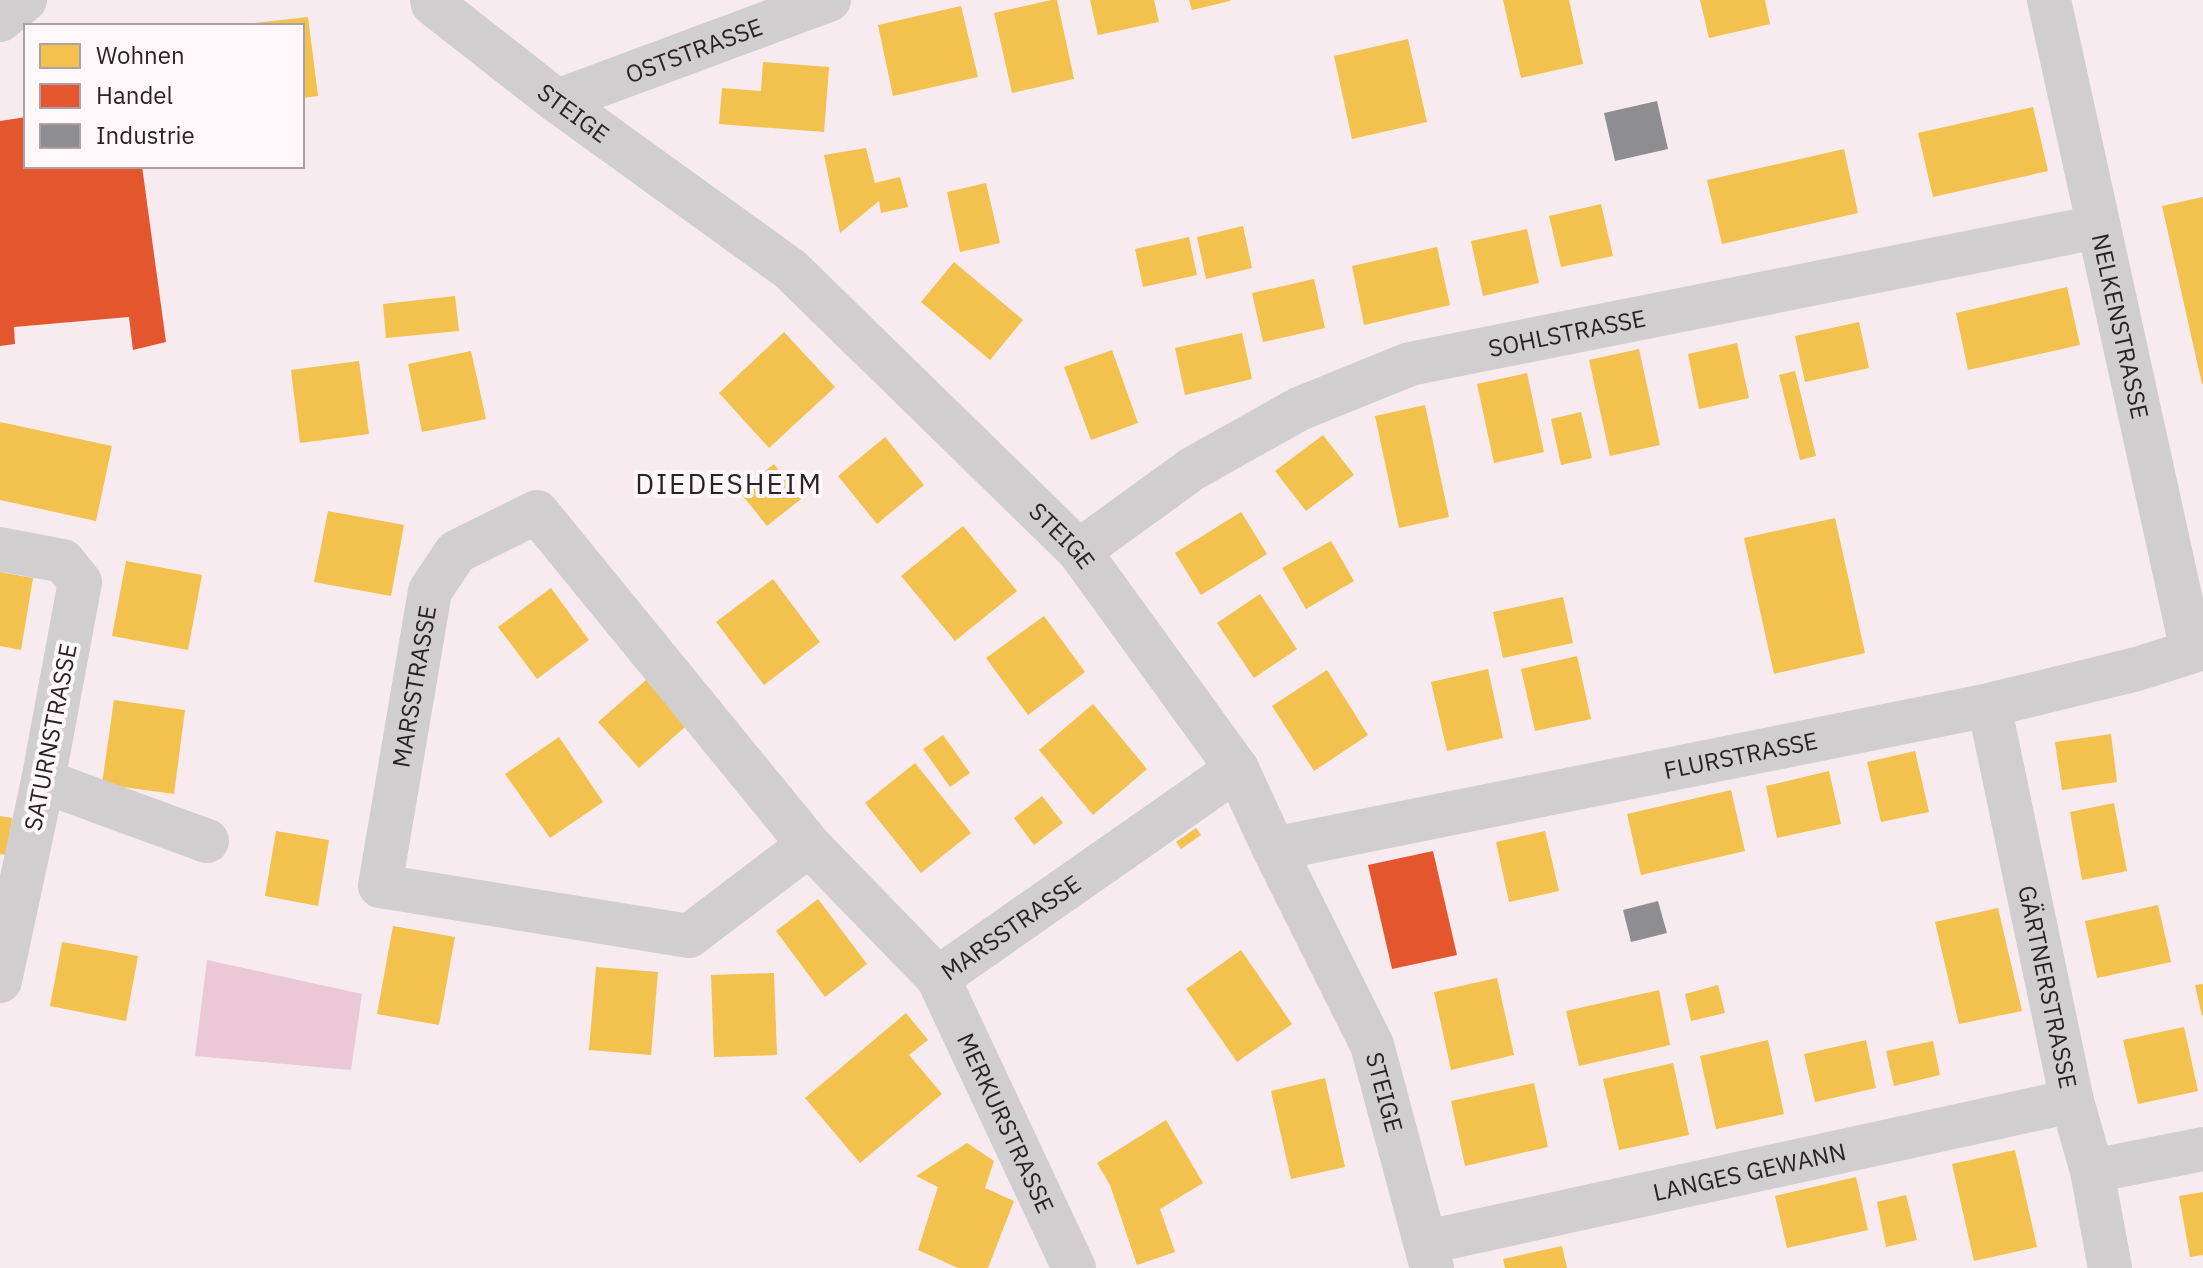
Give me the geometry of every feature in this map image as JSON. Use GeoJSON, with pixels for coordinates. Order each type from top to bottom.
{"type":"FeatureCollection","features":[{"type":"Feature","properties":{"kind":"street"},"geometry":{"type":"LineString","coordinates":[[0,20],[25,0]]}},
{"type":"Feature","properties":{"kind":"street","name":"STEIGE"},"geometry":{"type":"LineString","coordinates":[[432,0],[433,4],[557,101],[790,269],[1079,551],[1237,769],[1372,1045],[1429,1255]]}},
{"type":"Feature","properties":{"kind":"street","name":"OSTSTRASSE"},"geometry":{"type":"LineString","coordinates":[[557,101],[829,0]]}},
{"type":"Feature","properties":{"kind":"street","name":"NELKENSTRASSE"},"geometry":{"type":"LineString","coordinates":[[2049,0],[2097,227],[2197,650]]}},
{"type":"Feature","properties":{"kind":"street","name":"SOHLSTRASSE"},"geometry":{"type":"LineString","coordinates":[[1079,551],[1206,461],[1299,409],[1410,364],[2097,227]]}},
{"type":"Feature","properties":{"kind":"street","name":"MARSSTRASSE"},"geometry":{"type":"LineString","coordinates":[[809,845],[689,936],[380,886],[430,591],[456,552],[537,512],[809,845],[938,978],[1237,769]]}},
{"type":"Feature","properties":{"kind":"street","name":"SATURNSTRASSE"},"geometry":{"type":"LineString","coordinates":[[0,549],[63,561],[80,582],[43,781],[1,969]]}},
{"type":"Feature","properties":{"kind":"street","name":"FLURSTRASSE"},"geometry":{"type":"LineString","coordinates":[[1274,849],[1989,705],[2137,669],[2197,650]]}},
{"type":"Feature","properties":{"kind":"street","name":"GÄRTNERSTRASSE"},"geometry":{"type":"LineString","coordinates":[[1989,705],[2072,1101],[2092,1171],[2110,1268]]}},
{"type":"Feature","properties":{"kind":"street"},"geometry":{"type":"LineString","coordinates":[[43,781],[207,841]]}},
{"type":"Feature","properties":{"kind":"street","name":"MERKURSTRASSE"},"geometry":{"type":"LineString","coordinates":[[938,978],[1074,1268]]}},
{"type":"Feature","properties":{"kind":"street","name":"LANGES GEWANN"},"geometry":{"type":"LineString","coordinates":[[1429,1255],[2072,1101]]}},
{"type":"Feature","properties":{"kind":"street"},"geometry":{"type":"LineString","coordinates":[[2092,1171],[2203,1149]]}},
{"type":"Feature","properties":{"kind":"shaded area"},"geometry":{"type":"Polygon","coordinates":[[[207,960],[362,994],[351,1070],[195,1056],[207,960]]]}},
{"type":"Feature","properties":{"kind":"building: Wohnen"},"geometry":{"type":"Polygon","coordinates":[[[1057,0],[1074,79],[1012,93],[994,13],[1057,0]]]}},
{"type":"Feature","properties":{"kind":"building: Wohnen"},"geometry":{"type":"Polygon","coordinates":[[[1090,0],[1154,0],[1159,22],[1098,35],[1090,0]]]}},
{"type":"Feature","properties":{"kind":"building: Wohnen"},"geometry":{"type":"Polygon","coordinates":[[[1189,0],[1230,0],[1230,1],[1192,10],[1189,0]]]}},
{"type":"Feature","properties":{"kind":"building: Wohnen"},"geometry":{"type":"Polygon","coordinates":[[[1503,0],[1569,0],[1583,64],[1521,78],[1503,0]]]}},
{"type":"Feature","properties":{"kind":"building: Wohnen"},"geometry":{"type":"Polygon","coordinates":[[[1700,0],[1765,0],[1770,24],[1709,38],[1700,0]]]}},
{"type":"Feature","properties":{"kind":"building: Wohnen"},"geometry":{"type":"Polygon","coordinates":[[[961,6],[978,77],[893,96],[878,25],[961,6]]]}},
{"type":"Feature","properties":{"kind":"building: Wohnen"},"geometry":{"type":"Polygon","coordinates":[[[308,17],[318,96],[304,98],[304,24],[244,24],[308,17]]]}},
{"type":"Feature","properties":{"kind":"building: Wohnen"},"geometry":{"type":"Polygon","coordinates":[[[1408,39],[1427,122],[1352,139],[1334,56],[1408,39]]]}},
{"type":"Feature","properties":{"kind":"building: Wohnen"},"geometry":{"type":"Polygon","coordinates":[[[763,62],[829,67],[824,132],[719,124],[722,88],[761,91],[763,62]]]}},
{"type":"Feature","properties":{"kind":"building: Wohnen"},"geometry":{"type":"Polygon","coordinates":[[[2033,107],[2048,171],[1933,197],[1918,133],[2033,107]]]}},
{"type":"Feature","properties":{"kind":"building: Wohnen"},"geometry":{"type":"Polygon","coordinates":[[[866,148],[875,183],[900,177],[908,207],[881,213],[879,201],[840,233],[824,155],[866,148]]]}},
{"type":"Feature","properties":{"kind":"building: Wohnen"},"geometry":{"type":"Polygon","coordinates":[[[1844,149],[1858,213],[1722,244],[1707,180],[1844,149]]]}},
{"type":"Feature","properties":{"kind":"building: Wohnen"},"geometry":{"type":"Polygon","coordinates":[[[986,183],[1000,243],[960,252],[947,192],[986,183]]]}},
{"type":"Feature","properties":{"kind":"building: Wohnen"},"geometry":{"type":"Polygon","coordinates":[[[2203,197],[2203,384],[2202,384],[2162,206],[2203,197]]]}},
{"type":"Feature","properties":{"kind":"building: Wohnen"},"geometry":{"type":"Polygon","coordinates":[[[1601,204],[1613,256],[1561,267],[1549,216],[1601,204]]]}},
{"type":"Feature","properties":{"kind":"building: Wohnen"},"geometry":{"type":"Polygon","coordinates":[[[1243,226],[1252,268],[1206,279],[1197,237],[1243,226]]]}},
{"type":"Feature","properties":{"kind":"building: Wohnen"},"geometry":{"type":"Polygon","coordinates":[[[1527,229],[1539,283],[1483,296],[1471,241],[1527,229]]]}},
{"type":"Feature","properties":{"kind":"building: Wohnen"},"geometry":{"type":"Polygon","coordinates":[[[1189,237],[1197,275],[1143,287],[1135,249],[1189,237]]]}},
{"type":"Feature","properties":{"kind":"building: Wohnen"},"geometry":{"type":"Polygon","coordinates":[[[1437,247],[1450,305],[1364,325],[1352,266],[1437,247]]]}},
{"type":"Feature","properties":{"kind":"building: Wohnen"},"geometry":{"type":"Polygon","coordinates":[[[954,262],[1023,320],[990,360],[921,302],[954,262]]]}},
{"type":"Feature","properties":{"kind":"building: Wohnen"},"geometry":{"type":"Polygon","coordinates":[[[1314,279],[1325,328],[1263,342],[1252,293],[1314,279]]]}},
{"type":"Feature","properties":{"kind":"building: Wohnen"},"geometry":{"type":"Polygon","coordinates":[[[2067,287],[2080,345],[1968,370],[1956,313],[2067,287]]]}},
{"type":"Feature","properties":{"kind":"building: Wohnen"},"geometry":{"type":"Polygon","coordinates":[[[455,296],[459,331],[386,338],[383,304],[455,296]]]}},
{"type":"Feature","properties":{"kind":"building: Wohnen"},"geometry":{"type":"Polygon","coordinates":[[[1859,322],[1869,368],[1805,382],[1795,336],[1859,322]]]}},
{"type":"Feature","properties":{"kind":"building: Wohnen"},"geometry":{"type":"Polygon","coordinates":[[[784,332],[835,387],[769,448],[719,393],[784,332]]]}},
{"type":"Feature","properties":{"kind":"building: Wohnen"},"geometry":{"type":"Polygon","coordinates":[[[1242,333],[1252,379],[1185,395],[1175,348],[1242,333]]]}},
{"type":"Feature","properties":{"kind":"building: Wohnen"},"geometry":{"type":"Polygon","coordinates":[[[1737,343],[1749,398],[1699,409],[1688,354],[1737,343]]]}},
{"type":"Feature","properties":{"kind":"building: Wohnen"},"geometry":{"type":"Polygon","coordinates":[[[1639,349],[1660,445],[1610,456],[1589,360],[1639,349]]]}},
{"type":"Feature","properties":{"kind":"building: Wohnen"},"geometry":{"type":"Polygon","coordinates":[[[1112,350],[1138,423],[1091,440],[1064,367],[1112,350]]]}},
{"type":"Feature","properties":{"kind":"building: Wohnen"},"geometry":{"type":"Polygon","coordinates":[[[471,351],[486,419],[422,432],[408,364],[471,351]]]}},
{"type":"Feature","properties":{"kind":"building: Wohnen"},"geometry":{"type":"Polygon","coordinates":[[[359,361],[369,434],[300,443],[291,370],[359,361]]]}},
{"type":"Feature","properties":{"kind":"building: Wohnen"},"geometry":{"type":"Polygon","coordinates":[[[1795,371],[1816,456],[1800,460],[1779,375],[1795,371]]]}},
{"type":"Feature","properties":{"kind":"building: Wohnen"},"geometry":{"type":"Polygon","coordinates":[[[1527,373],[1544,452],[1494,463],[1477,384],[1527,373]]]}},
{"type":"Feature","properties":{"kind":"building: Wohnen"},"geometry":{"type":"Polygon","coordinates":[[[1425,405],[1449,517],[1399,528],[1375,416],[1425,405]]]}},
{"type":"Feature","properties":{"kind":"building: Wohnen"},"geometry":{"type":"Polygon","coordinates":[[[1581,412],[1592,458],[1561,465],[1551,419],[1581,412]]]}},
{"type":"Feature","properties":{"kind":"building: Wohnen"},"geometry":{"type":"Polygon","coordinates":[[[0,422],[112,446],[96,521],[0,500],[0,422]]]}},
{"type":"Feature","properties":{"kind":"building: Wohnen"},"geometry":{"type":"Polygon","coordinates":[[[1323,435],[1354,475],[1306,511],[1275,471],[1323,435]]]}},
{"type":"Feature","properties":{"kind":"building: Wohnen"},"geometry":{"type":"Polygon","coordinates":[[[885,437],[924,485],[877,524],[838,476],[885,437]]]}},
{"type":"Feature","properties":{"kind":"building: Wohnen"},"geometry":{"type":"Polygon","coordinates":[[[774,464],[801,499],[767,526],[739,491],[774,464]]]}},
{"type":"Feature","properties":{"kind":"building: Wohnen"},"geometry":{"type":"Polygon","coordinates":[[[328,511],[404,525],[391,596],[314,582],[328,511]]]}},
{"type":"Feature","properties":{"kind":"building: Wohnen"},"geometry":{"type":"Polygon","coordinates":[[[1241,512],[1267,554],[1201,595],[1175,553],[1241,512]]]}},
{"type":"Feature","properties":{"kind":"building: Wohnen"},"geometry":{"type":"Polygon","coordinates":[[[1835,518],[1865,653],[1774,674],[1744,538],[1835,518]]]}},
{"type":"Feature","properties":{"kind":"building: Wohnen"},"geometry":{"type":"Polygon","coordinates":[[[963,526],[1017,591],[955,641],[901,576],[963,526]]]}},
{"type":"Feature","properties":{"kind":"building: Wohnen"},"geometry":{"type":"Polygon","coordinates":[[[1331,541],[1354,581],[1306,609],[1282,568],[1331,541]]]}},
{"type":"Feature","properties":{"kind":"building: Wohnen"},"geometry":{"type":"Polygon","coordinates":[[[126,561],[202,575],[188,650],[112,636],[126,561]]]}},
{"type":"Feature","properties":{"kind":"building: Wohnen"},"geometry":{"type":"Polygon","coordinates":[[[0,572],[33,578],[21,650],[0,646],[0,572]]]}},
{"type":"Feature","properties":{"kind":"building: Wohnen"},"geometry":{"type":"Polygon","coordinates":[[[773,579],[820,642],[764,685],[716,622],[773,579]]]}},
{"type":"Feature","properties":{"kind":"building: Wohnen"},"geometry":{"type":"Polygon","coordinates":[[[551,588],[589,640],[537,679],[498,627],[551,588]]]}},
{"type":"Feature","properties":{"kind":"building: Wohnen"},"geometry":{"type":"Polygon","coordinates":[[[1260,594],[1297,649],[1254,678],[1217,623],[1260,594]]]}},
{"type":"Feature","properties":{"kind":"building: Wohnen"},"geometry":{"type":"Polygon","coordinates":[[[1563,597],[1573,643],[1503,658],[1493,612],[1563,597]]]}},
{"type":"Feature","properties":{"kind":"building: Wohnen"},"geometry":{"type":"Polygon","coordinates":[[[1044,616],[1085,672],[1028,715],[986,658],[1044,616]]]}},
{"type":"Feature","properties":{"kind":"building: Wohnen"},"geometry":{"type":"Polygon","coordinates":[[[1577,656],[1591,719],[1535,731],[1521,669],[1577,656]]]}},
{"type":"Feature","properties":{"kind":"building: Wohnen"},"geometry":{"type":"Polygon","coordinates":[[[1488,669],[1503,738],[1447,751],[1431,682],[1488,669]]]}},
{"type":"Feature","properties":{"kind":"building: Wohnen"},"geometry":{"type":"Polygon","coordinates":[[[1327,670],[1368,735],[1314,771],[1272,706],[1327,670]]]}},
{"type":"Feature","properties":{"kind":"building: Wohnen"},"geometry":{"type":"Polygon","coordinates":[[[646,680],[686,726],[639,768],[598,722],[646,680]]]}},
{"type":"Feature","properties":{"kind":"building: Wohnen"},"geometry":{"type":"Polygon","coordinates":[[[114,700],[185,710],[174,794],[102,784],[114,700]]]}},
{"type":"Feature","properties":{"kind":"building: Wohnen"},"geometry":{"type":"Polygon","coordinates":[[[1093,704],[1147,769],[1093,815],[1039,750],[1093,704]]]}},
{"type":"Feature","properties":{"kind":"building: Wohnen"},"geometry":{"type":"Polygon","coordinates":[[[2111,734],[2117,782],[2062,790],[2055,742],[2111,734]]]}},
{"type":"Feature","properties":{"kind":"building: Wohnen"},"geometry":{"type":"Polygon","coordinates":[[[943,735],[970,773],[950,787],[923,749],[943,735]]]}},
{"type":"Feature","properties":{"kind":"building: Wohnen"},"geometry":{"type":"Polygon","coordinates":[[[559,737],[603,802],[550,838],[505,774],[559,737]]]}},
{"type":"Feature","properties":{"kind":"building: Wohnen"},"geometry":{"type":"Polygon","coordinates":[[[1915,751],[1929,812],[1881,822],[1867,762],[1915,751]]]}},
{"type":"Feature","properties":{"kind":"building: Wohnen"},"geometry":{"type":"Polygon","coordinates":[[[915,763],[971,833],[921,873],[865,803],[915,763]]]}},
{"type":"Feature","properties":{"kind":"building: Wohnen"},"geometry":{"type":"Polygon","coordinates":[[[1829,771],[1841,824],[1777,838],[1766,786],[1829,771]]]}},
{"type":"Feature","properties":{"kind":"building: Wohnen"},"geometry":{"type":"Polygon","coordinates":[[[1731,790],[1745,851],[1641,875],[1627,814],[1731,790]]]}},
{"type":"Feature","properties":{"kind":"building: Wohnen"},"geometry":{"type":"Polygon","coordinates":[[[1042,796],[1063,823],[1034,845],[1014,818],[1042,796]]]}},
{"type":"Feature","properties":{"kind":"building: Wohnen"},"geometry":{"type":"Polygon","coordinates":[[[2114,803],[2127,871],[2082,880],[2070,812],[2114,803]]]}},
{"type":"Feature","properties":{"kind":"building: Wohnen"},"geometry":{"type":"Polygon","coordinates":[[[0,816],[12,818],[7,855],[0,854],[0,816]]]}},
{"type":"Feature","properties":{"kind":"building: Wohnen"},"geometry":{"type":"Polygon","coordinates":[[[1196,828],[1201,835],[1181,849],[1176,842],[1196,828]]]}},
{"type":"Feature","properties":{"kind":"building: Wohnen"},"geometry":{"type":"Polygon","coordinates":[[[276,831],[329,840],[318,906],[265,896],[276,831]]]}},
{"type":"Feature","properties":{"kind":"building: Wohnen"},"geometry":{"type":"Polygon","coordinates":[[[1545,831],[1559,891],[1509,902],[1496,842],[1545,831]]]}},
{"type":"Feature","properties":{"kind":"building: Wohnen"},"geometry":{"type":"Polygon","coordinates":[[[818,899],[867,964],[825,997],[776,931],[818,899]]]}},
{"type":"Feature","properties":{"kind":"building: Wohnen"},"geometry":{"type":"Polygon","coordinates":[[[2158,905],[2171,962],[2097,978],[2085,921],[2158,905]]]}},
{"type":"Feature","properties":{"kind":"building: Wohnen"},"geometry":{"type":"Polygon","coordinates":[[[1998,908],[2022,1011],[1959,1024],[1935,922],[1998,908]]]}},
{"type":"Feature","properties":{"kind":"building: Wohnen"},"geometry":{"type":"Polygon","coordinates":[[[393,926],[455,937],[439,1025],[377,1014],[393,926]]]}},
{"type":"Feature","properties":{"kind":"building: Wohnen"},"geometry":{"type":"Polygon","coordinates":[[[62,942],[138,956],[126,1021],[50,1006],[62,942]]]}},
{"type":"Feature","properties":{"kind":"building: Wohnen"},"geometry":{"type":"Polygon","coordinates":[[[1241,950],[1292,1024],[1237,1062],[1186,989],[1241,950]]]}},
{"type":"Feature","properties":{"kind":"building: Wohnen"},"geometry":{"type":"Polygon","coordinates":[[[596,967],[658,972],[651,1055],[589,1050],[596,967]]]}},
{"type":"Feature","properties":{"kind":"building: Wohnen"},"geometry":{"type":"Polygon","coordinates":[[[774,973],[777,1055],[714,1057],[711,975],[774,973]]]}},
{"type":"Feature","properties":{"kind":"building: Wohnen"},"geometry":{"type":"Polygon","coordinates":[[[1497,978],[1514,1055],[1451,1070],[1434,992],[1497,978]]]}},
{"type":"Feature","properties":{"kind":"building: Wohnen"},"geometry":{"type":"Polygon","coordinates":[[[2203,984],[2203,1015],[2202,1016],[2195,985],[2203,984]]]}},
{"type":"Feature","properties":{"kind":"building: Wohnen"},"geometry":{"type":"Polygon","coordinates":[[[1718,985],[1725,1013],[1691,1021],[1685,994],[1718,985]]]}},
{"type":"Feature","properties":{"kind":"building: Wohnen"},"geometry":{"type":"Polygon","coordinates":[[[1659,990],[1670,1045],[1579,1066],[1566,1011],[1659,990]]]}},
{"type":"Feature","properties":{"kind":"building: Wohnen"},"geometry":{"type":"Polygon","coordinates":[[[906,1013],[928,1040],[909,1055],[942,1094],[860,1163],[805,1098],[906,1013]]]}},
{"type":"Feature","properties":{"kind":"building: Wohnen"},"geometry":{"type":"Polygon","coordinates":[[[2184,1027],[2198,1091],[2138,1104],[2123,1040],[2184,1027]]]}},
{"type":"Feature","properties":{"kind":"building: Wohnen"},"geometry":{"type":"Polygon","coordinates":[[[1768,1040],[1784,1114],[1716,1129],[1700,1056],[1768,1040]]]}},
{"type":"Feature","properties":{"kind":"building: Wohnen"},"geometry":{"type":"Polygon","coordinates":[[[1866,1040],[1876,1088],[1815,1102],[1804,1054],[1866,1040]]]}},
{"type":"Feature","properties":{"kind":"building: Wohnen"},"geometry":{"type":"Polygon","coordinates":[[[1933,1041],[1940,1075],[1894,1086],[1886,1051],[1933,1041]]]}},
{"type":"Feature","properties":{"kind":"building: Wohnen"},"geometry":{"type":"Polygon","coordinates":[[[1673,1063],[1689,1135],[1619,1150],[1603,1079],[1673,1063]]]}},
{"type":"Feature","properties":{"kind":"building: Wohnen"},"geometry":{"type":"Polygon","coordinates":[[[1325,1078],[1345,1167],[1291,1179],[1271,1091],[1325,1078]]]}},
{"type":"Feature","properties":{"kind":"building: Wohnen"},"geometry":{"type":"Polygon","coordinates":[[[1534,1083],[1548,1147],[1465,1166],[1451,1101],[1534,1083]]]}},
{"type":"Feature","properties":{"kind":"building: Wohnen"},"geometry":{"type":"Polygon","coordinates":[[[1166,1120],[1203,1183],[1160,1209],[1175,1252],[1137,1265],[1110,1185],[1097,1163],[1166,1120]]]}},
{"type":"Feature","properties":{"kind":"building: Wohnen"},"geometry":{"type":"Polygon","coordinates":[[[967,1143],[994,1161],[985,1188],[1014,1201],[988,1268],[958,1268],[918,1250],[938,1187],[916,1176],[967,1143]]]}},
{"type":"Feature","properties":{"kind":"building: Wohnen"},"geometry":{"type":"Polygon","coordinates":[[[2015,1150],[2037,1247],[1974,1261],[1952,1164],[2015,1150]]]}},
{"type":"Feature","properties":{"kind":"building: Wohnen"},"geometry":{"type":"Polygon","coordinates":[[[1856,1177],[1868,1230],[1787,1248],[1775,1196],[1856,1177]]]}},
{"type":"Feature","properties":{"kind":"building: Wohnen"},"geometry":{"type":"Polygon","coordinates":[[[2203,1192],[2203,1255],[2190,1257],[2179,1196],[2203,1192]]]}},
{"type":"Feature","properties":{"kind":"building: Wohnen"},"geometry":{"type":"Polygon","coordinates":[[[1906,1195],[1917,1240],[1886,1247],[1877,1202],[1906,1195]]]}},
{"type":"Feature","properties":{"kind":"building: Wohnen"},"geometry":{"type":"Polygon","coordinates":[[[1562,1246],[1567,1268],[1505,1268],[1503,1259],[1562,1246]]]}},
{"type":"Feature","properties":{"kind":"building: Handel"},"geometry":{"type":"Polygon","coordinates":[[[24,117],[24,168],[142,168],[166,342],[133,350],[129,317],[14,327],[15,344],[0,346],[0,121],[24,117]]]}},
{"type":"Feature","properties":{"kind":"building: Handel"},"geometry":{"type":"Polygon","coordinates":[[[1433,851],[1457,955],[1392,969],[1368,865],[1433,851]]]}},
{"type":"Feature","properties":{"kind":"building: Industrie"},"geometry":{"type":"Polygon","coordinates":[[[1657,101],[1668,149],[1615,161],[1604,113],[1657,101]]]}},
{"type":"Feature","properties":{"kind":"building: Industrie"},"geometry":{"type":"Polygon","coordinates":[[[1658,901],[1667,933],[1631,942],[1623,910],[1658,901]]]}},
{"type":"Feature","properties":{"kind":"district","name":"DIEDESHEIM"},"geometry":{"type":"Point","coordinates":[729,483]}}]}
